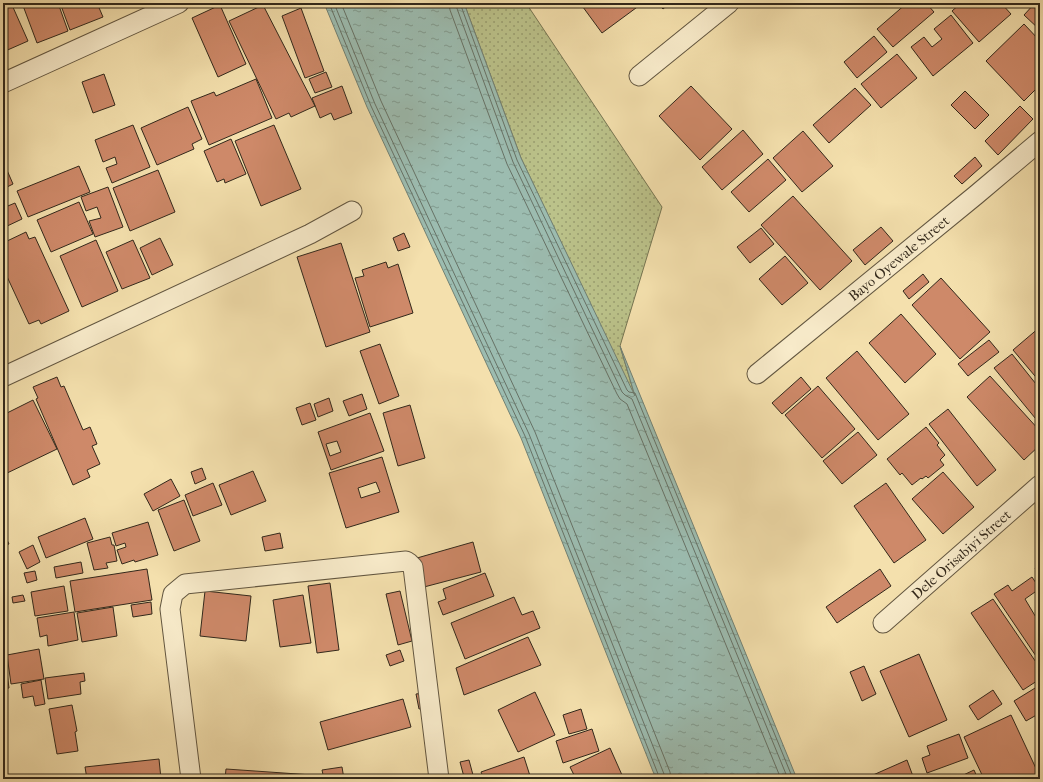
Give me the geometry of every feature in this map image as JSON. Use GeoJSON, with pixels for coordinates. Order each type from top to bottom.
{"type":"FeatureCollection","features":[{"type":"Feature","properties":{"kind":"street"},"geometry":{"type":"LineString","coordinates":[[3,83],[179,3]]}},
{"type":"Feature","properties":{"kind":"street"},"geometry":{"type":"LineString","coordinates":[[639,76],[729,3]]}},
{"type":"Feature","properties":{"kind":"street","name":"Bayo Oyewale Street"},"geometry":{"type":"LineString","coordinates":[[757,374],[1040,141]]}},
{"type":"Feature","properties":{"kind":"street"},"geometry":{"type":"LineString","coordinates":[[3,377],[310,234],[352,211]]}},
{"type":"Feature","properties":{"kind":"street","name":"Dele Orisabiyi Street"},"geometry":{"type":"LineString","coordinates":[[883,623],[1040,485]]}},
{"type":"Feature","properties":{"kind":"street"},"geometry":{"type":"LineString","coordinates":[[191,779],[170,609],[173,594],[185,584],[406,561],[413,567],[439,779]]}},
{"type":"Feature","properties":{"kind":"green space"},"geometry":{"type":"Polygon","coordinates":[[[464,3],[526,3],[662,207],[620,346],[636,400],[521,158],[464,3]]]}},
{"type":"Feature","properties":{"kind":"water"},"geometry":{"type":"Polygon","coordinates":[[[324,3],[464,3],[521,158],[635,396],[620,346],[797,779],[656,779],[521,438],[367,107],[324,3]]]}},
{"type":"Feature","properties":{"kind":"building"},"geometry":{"type":"Polygon","coordinates":[[[22,3],[58,3],[68,31],[37,43],[22,3]]]}},
{"type":"Feature","properties":{"kind":"building"},"geometry":{"type":"Polygon","coordinates":[[[60,3],[97,3],[103,17],[70,30],[60,3]]]}},
{"type":"Feature","properties":{"kind":"building"},"geometry":{"type":"Polygon","coordinates":[[[580,3],[638,3],[640,5],[602,33],[580,3]]]}},
{"type":"Feature","properties":{"kind":"building"},"geometry":{"type":"Polygon","coordinates":[[[657,3],[670,3],[663,9],[657,3]]]}},
{"type":"Feature","properties":{"kind":"building"},"geometry":{"type":"Polygon","coordinates":[[[907,3],[926,3],[934,12],[893,47],[877,29],[907,3]]]}},
{"type":"Feature","properties":{"kind":"building"},"geometry":{"type":"Polygon","coordinates":[[[961,3],[1001,3],[1011,14],[979,42],[952,11],[961,3]]]}},
{"type":"Feature","properties":{"kind":"building"},"geometry":{"type":"Polygon","coordinates":[[[1035,3],[1040,3],[1040,30],[1024,15],[1035,3]]]}},
{"type":"Feature","properties":{"kind":"building"},"geometry":{"type":"Polygon","coordinates":[[[12,5],[28,41],[3,52],[3,9],[12,5]]]}},
{"type":"Feature","properties":{"kind":"building"},"geometry":{"type":"Polygon","coordinates":[[[220,5],[246,64],[218,77],[192,18],[220,5]]]}},
{"type":"Feature","properties":{"kind":"building"},"geometry":{"type":"Polygon","coordinates":[[[263,5],[315,106],[291,117],[289,113],[276,119],[229,21],[263,5]]]}},
{"type":"Feature","properties":{"kind":"building"},"geometry":{"type":"Polygon","coordinates":[[[301,8],[324,71],[305,78],[282,16],[301,8]]]}},
{"type":"Feature","properties":{"kind":"building"},"geometry":{"type":"Polygon","coordinates":[[[951,15],[973,43],[933,76],[911,47],[924,37],[932,47],[942,39],[934,29],[951,15]]]}},
{"type":"Feature","properties":{"kind":"building"},"geometry":{"type":"Polygon","coordinates":[[[1024,24],[1040,41],[1040,85],[1024,101],[986,61],[1024,24]]]}},
{"type":"Feature","properties":{"kind":"building"},"geometry":{"type":"Polygon","coordinates":[[[874,36],[887,52],[857,78],[844,62],[874,36]]]}},
{"type":"Feature","properties":{"kind":"building"},"geometry":{"type":"Polygon","coordinates":[[[897,54],[917,78],[881,108],[861,84],[897,54]]]}},
{"type":"Feature","properties":{"kind":"building"},"geometry":{"type":"Polygon","coordinates":[[[326,72],[332,87],[315,93],[309,79],[326,72]]]}},
{"type":"Feature","properties":{"kind":"building"},"geometry":{"type":"Polygon","coordinates":[[[104,74],[115,105],[93,113],[82,82],[104,74]]]}},
{"type":"Feature","properties":{"kind":"building"},"geometry":{"type":"Polygon","coordinates":[[[256,79],[272,118],[209,145],[191,101],[214,92],[216,96],[256,79]]]}},
{"type":"Feature","properties":{"kind":"building"},"geometry":{"type":"Polygon","coordinates":[[[342,86],[352,113],[334,120],[331,113],[320,118],[312,98],[342,86]]]}},
{"type":"Feature","properties":{"kind":"building"},"geometry":{"type":"Polygon","coordinates":[[[691,86],[732,129],[700,160],[659,116],[691,86]]]}},
{"type":"Feature","properties":{"kind":"building"},"geometry":{"type":"Polygon","coordinates":[[[855,88],[871,105],[829,143],[813,125],[855,88]]]}},
{"type":"Feature","properties":{"kind":"building"},"geometry":{"type":"Polygon","coordinates":[[[965,91],[989,115],[975,129],[951,105],[965,91]]]}},
{"type":"Feature","properties":{"kind":"building"},"geometry":{"type":"Polygon","coordinates":[[[1020,106],[1033,119],[998,155],[985,141],[1020,106]]]}},
{"type":"Feature","properties":{"kind":"building"},"geometry":{"type":"Polygon","coordinates":[[[188,107],[202,139],[192,144],[194,149],[157,165],[141,128],[188,107]]]}},
{"type":"Feature","properties":{"kind":"building"},"geometry":{"type":"Polygon","coordinates":[[[133,125],[150,167],[112,183],[106,168],[117,164],[115,157],[103,162],[95,140],[133,125]]]}},
{"type":"Feature","properties":{"kind":"building"},"geometry":{"type":"Polygon","coordinates":[[[274,125],[301,189],[261,206],[235,141],[274,125]]]}},
{"type":"Feature","properties":{"kind":"building"},"geometry":{"type":"Polygon","coordinates":[[[743,130],[763,154],[722,190],[702,167],[743,130]]]}},
{"type":"Feature","properties":{"kind":"building"},"geometry":{"type":"Polygon","coordinates":[[[803,131],[833,166],[802,192],[773,158],[803,131]]]}},
{"type":"Feature","properties":{"kind":"building"},"geometry":{"type":"Polygon","coordinates":[[[231,139],[246,174],[225,183],[224,179],[217,182],[204,151],[231,139]]]}},
{"type":"Feature","properties":{"kind":"building"},"geometry":{"type":"Polygon","coordinates":[[[975,157],[982,166],[962,184],[954,176],[975,157]]]}},
{"type":"Feature","properties":{"kind":"building"},"geometry":{"type":"Polygon","coordinates":[[[768,159],[786,180],[749,212],[731,192],[768,159]]]}},
{"type":"Feature","properties":{"kind":"building"},"geometry":{"type":"Polygon","coordinates":[[[3,161],[13,184],[3,189],[3,161]]]}},
{"type":"Feature","properties":{"kind":"building"},"geometry":{"type":"Polygon","coordinates":[[[79,166],[90,192],[28,217],[17,191],[79,166]]]}},
{"type":"Feature","properties":{"kind":"building"},"geometry":{"type":"Polygon","coordinates":[[[158,170],[175,212],[130,231],[113,188],[158,170]]]}},
{"type":"Feature","properties":{"kind":"building"},"geometry":{"type":"Polygon","coordinates":[[[108,187],[123,227],[95,237],[89,221],[101,218],[97,207],[86,211],[81,197],[108,187]]]}},
{"type":"Feature","properties":{"kind":"building"},"geometry":{"type":"Polygon","coordinates":[[[793,196],[852,261],[820,290],[761,225],[793,196]]]}},
{"type":"Feature","properties":{"kind":"building"},"geometry":{"type":"Polygon","coordinates":[[[79,202],[93,234],[51,252],[37,220],[79,202]]]}},
{"type":"Feature","properties":{"kind":"building"},"geometry":{"type":"Polygon","coordinates":[[[15,203],[22,219],[3,228],[3,208],[15,203]]]}},
{"type":"Feature","properties":{"kind":"building"},"geometry":{"type":"Polygon","coordinates":[[[881,227],[893,241],[865,265],[853,250],[881,227]]]}},
{"type":"Feature","properties":{"kind":"building"},"geometry":{"type":"Polygon","coordinates":[[[761,228],[774,244],[750,263],[737,247],[761,228]]]}},
{"type":"Feature","properties":{"kind":"building"},"geometry":{"type":"Polygon","coordinates":[[[26,232],[29,239],[35,237],[69,311],[41,324],[39,320],[29,324],[3,268],[3,245],[6,244],[5,242],[26,232]]]}},
{"type":"Feature","properties":{"kind":"building"},"geometry":{"type":"Polygon","coordinates":[[[404,233],[410,247],[398,251],[393,238],[404,233]]]}},
{"type":"Feature","properties":{"kind":"building"},"geometry":{"type":"Polygon","coordinates":[[[160,238],[173,265],[152,275],[140,248],[160,238]]]}},
{"type":"Feature","properties":{"kind":"building"},"geometry":{"type":"Polygon","coordinates":[[[96,240],[118,291],[82,307],[60,256],[96,240]]]}},
{"type":"Feature","properties":{"kind":"building"},"geometry":{"type":"Polygon","coordinates":[[[133,240],[150,278],[122,289],[106,252],[133,240]]]}},
{"type":"Feature","properties":{"kind":"building"},"geometry":{"type":"Polygon","coordinates":[[[341,243],[370,332],[326,347],[297,257],[341,243]]]}},
{"type":"Feature","properties":{"kind":"building"},"geometry":{"type":"Polygon","coordinates":[[[785,256],[808,283],[782,305],[759,279],[785,256]]]}},
{"type":"Feature","properties":{"kind":"building"},"geometry":{"type":"Polygon","coordinates":[[[386,262],[388,268],[398,264],[413,313],[370,327],[355,278],[364,276],[362,270],[386,262]]]}},
{"type":"Feature","properties":{"kind":"building"},"geometry":{"type":"Polygon","coordinates":[[[923,274],[929,282],[909,299],[903,291],[923,274]]]}},
{"type":"Feature","properties":{"kind":"building"},"geometry":{"type":"Polygon","coordinates":[[[941,278],[990,332],[960,359],[912,305],[941,278]]]}},
{"type":"Feature","properties":{"kind":"building"},"geometry":{"type":"Polygon","coordinates":[[[901,314],[936,354],[905,383],[869,343],[901,314]]]}},
{"type":"Feature","properties":{"kind":"building"},"geometry":{"type":"Polygon","coordinates":[[[1040,327],[1040,382],[1013,350],[1040,327]]]}},
{"type":"Feature","properties":{"kind":"building"},"geometry":{"type":"Polygon","coordinates":[[[989,340],[999,352],[968,376],[958,364],[989,340]]]}},
{"type":"Feature","properties":{"kind":"building"},"geometry":{"type":"Polygon","coordinates":[[[380,344],[399,396],[379,404],[360,351],[380,344]]]}},
{"type":"Feature","properties":{"kind":"building"},"geometry":{"type":"Polygon","coordinates":[[[857,351],[909,414],[878,440],[826,378],[857,351]]]}},
{"type":"Feature","properties":{"kind":"building"},"geometry":{"type":"Polygon","coordinates":[[[1012,354],[1040,389],[1040,424],[994,368],[1012,354]]]}},
{"type":"Feature","properties":{"kind":"building"},"geometry":{"type":"Polygon","coordinates":[[[990,376],[1040,431],[1040,445],[1024,460],[967,397],[990,376]]]}},
{"type":"Feature","properties":{"kind":"building"},"geometry":{"type":"Polygon","coordinates":[[[57,377],[61,387],[64,386],[83,430],[90,427],[97,444],[92,446],[100,464],[87,470],[90,477],[73,485],[36,399],[38,398],[33,387],[57,377]]]}},
{"type":"Feature","properties":{"kind":"building"},"geometry":{"type":"Polygon","coordinates":[[[801,377],[811,389],[782,414],[772,403],[801,377]]]}},
{"type":"Feature","properties":{"kind":"building"},"geometry":{"type":"Polygon","coordinates":[[[818,386],[855,429],[822,458],[785,415],[818,386]]]}},
{"type":"Feature","properties":{"kind":"building"},"geometry":{"type":"Polygon","coordinates":[[[362,394],[367,409],[349,416],[343,401],[362,394]]]}},
{"type":"Feature","properties":{"kind":"building"},"geometry":{"type":"Polygon","coordinates":[[[329,398],[333,411],[318,417],[314,404],[329,398]]]}},
{"type":"Feature","properties":{"kind":"building"},"geometry":{"type":"Polygon","coordinates":[[[33,400],[57,449],[3,475],[3,415],[33,400]]]}},
{"type":"Feature","properties":{"kind":"building"},"geometry":{"type":"Polygon","coordinates":[[[310,403],[316,420],[302,425],[296,408],[310,403]]]}},
{"type":"Feature","properties":{"kind":"building"},"geometry":{"type":"Polygon","coordinates":[[[410,405],[425,458],[398,466],[383,413],[410,405]]]}},
{"type":"Feature","properties":{"kind":"building"},"geometry":{"type":"Polygon","coordinates":[[[948,409],[996,470],[977,486],[929,424],[948,409]]]}},
{"type":"Feature","properties":{"kind":"building"},"geometry":{"type":"Polygon","coordinates":[[[370,413],[384,451],[331,470],[318,432],[370,413]],[[337,441],[326,444],[330,456],[341,452],[337,441]]]}},
{"type":"Feature","properties":{"kind":"building"},"geometry":{"type":"Polygon","coordinates":[[[926,427],[939,443],[937,445],[945,455],[940,460],[944,465],[928,478],[926,476],[922,479],[921,478],[912,485],[902,473],[900,475],[887,459],[926,427]]]}},
{"type":"Feature","properties":{"kind":"building"},"geometry":{"type":"Polygon","coordinates":[[[858,432],[877,455],[842,484],[823,461],[858,432]]]}},
{"type":"Feature","properties":{"kind":"building"},"geometry":{"type":"Polygon","coordinates":[[[382,457],[399,512],[346,528],[329,473],[382,457]],[[376,482],[358,488],[361,498],[380,492],[376,482]]]}},
{"type":"Feature","properties":{"kind":"building"},"geometry":{"type":"Polygon","coordinates":[[[202,468],[206,479],[195,484],[191,472],[202,468]]]}},
{"type":"Feature","properties":{"kind":"building"},"geometry":{"type":"Polygon","coordinates":[[[253,471],[266,501],[231,515],[219,485],[253,471]]]}},
{"type":"Feature","properties":{"kind":"building"},"geometry":{"type":"Polygon","coordinates":[[[943,472],[974,507],[943,534],[912,499],[943,472]]]}},
{"type":"Feature","properties":{"kind":"building"},"geometry":{"type":"Polygon","coordinates":[[[171,479],[180,496],[153,511],[144,494],[171,479]]]}},
{"type":"Feature","properties":{"kind":"building"},"geometry":{"type":"Polygon","coordinates":[[[213,483],[222,505],[193,516],[185,495],[213,483]]]}},
{"type":"Feature","properties":{"kind":"building"},"geometry":{"type":"Polygon","coordinates":[[[886,483],[926,540],[894,563],[854,506],[886,483]]]}},
{"type":"Feature","properties":{"kind":"building"},"geometry":{"type":"Polygon","coordinates":[[[184,500],[200,541],[174,551],[158,510],[184,500]]]}},
{"type":"Feature","properties":{"kind":"building"},"geometry":{"type":"Polygon","coordinates":[[[85,518],[93,539],[46,558],[38,537],[85,518]]]}},
{"type":"Feature","properties":{"kind":"building"},"geometry":{"type":"Polygon","coordinates":[[[148,522],[158,555],[135,562],[134,560],[122,564],[117,550],[126,547],[125,543],[116,546],[112,533],[148,522]]]}},
{"type":"Feature","properties":{"kind":"building"},"geometry":{"type":"Polygon","coordinates":[[[3,532],[9,544],[3,546],[3,532]]]}},
{"type":"Feature","properties":{"kind":"building"},"geometry":{"type":"Polygon","coordinates":[[[280,533],[283,548],[265,551],[262,537],[280,533]]]}},
{"type":"Feature","properties":{"kind":"building"},"geometry":{"type":"Polygon","coordinates":[[[110,537],[112,545],[114,545],[117,561],[106,563],[108,568],[94,570],[87,543],[110,537]]]}},
{"type":"Feature","properties":{"kind":"building"},"geometry":{"type":"Polygon","coordinates":[[[473,542],[481,572],[424,587],[417,558],[473,542]]]}},
{"type":"Feature","properties":{"kind":"building"},"geometry":{"type":"Polygon","coordinates":[[[33,545],[40,562],[27,569],[19,552],[33,545]]]}},
{"type":"Feature","properties":{"kind":"building"},"geometry":{"type":"Polygon","coordinates":[[[81,562],[83,573],[56,578],[54,567],[81,562]]]}},
{"type":"Feature","properties":{"kind":"building"},"geometry":{"type":"Polygon","coordinates":[[[1040,565],[1040,576],[1035,568],[1040,565]]]}},
{"type":"Feature","properties":{"kind":"building"},"geometry":{"type":"Polygon","coordinates":[[[147,569],[152,600],[75,612],[70,581],[147,569]]]}},
{"type":"Feature","properties":{"kind":"building"},"geometry":{"type":"Polygon","coordinates":[[[880,569],[891,586],[837,623],[826,607],[880,569]]]}},
{"type":"Feature","properties":{"kind":"building"},"geometry":{"type":"Polygon","coordinates":[[[35,571],[37,580],[27,583],[24,573],[35,571]]]}},
{"type":"Feature","properties":{"kind":"building"},"geometry":{"type":"Polygon","coordinates":[[[485,573],[494,596],[443,615],[438,602],[446,599],[443,589],[485,573]]]}},
{"type":"Feature","properties":{"kind":"building"},"geometry":{"type":"Polygon","coordinates":[[[1032,577],[1040,589],[1040,600],[1035,592],[1025,599],[1037,619],[1040,617],[1040,662],[994,594],[1008,585],[1012,591],[1032,577]]]}},
{"type":"Feature","properties":{"kind":"building"},"geometry":{"type":"Polygon","coordinates":[[[330,583],[339,650],[317,653],[308,586],[330,583]]]}},
{"type":"Feature","properties":{"kind":"building"},"geometry":{"type":"Polygon","coordinates":[[[64,586],[68,611],[35,616],[31,592],[64,586]]]}},
{"type":"Feature","properties":{"kind":"building"},"geometry":{"type":"Polygon","coordinates":[[[205,591],[251,596],[246,641],[200,636],[205,591]]]}},
{"type":"Feature","properties":{"kind":"building"},"geometry":{"type":"Polygon","coordinates":[[[400,591],[412,641],[398,645],[386,594],[400,591]]]}},
{"type":"Feature","properties":{"kind":"building"},"geometry":{"type":"Polygon","coordinates":[[[23,595],[25,601],[13,603],[12,597],[23,595]]]}},
{"type":"Feature","properties":{"kind":"building"},"geometry":{"type":"Polygon","coordinates":[[[303,595],[311,643],[280,647],[273,600],[303,595]]]}},
{"type":"Feature","properties":{"kind":"building"},"geometry":{"type":"Polygon","coordinates":[[[514,597],[522,615],[533,611],[540,628],[465,659],[451,623],[514,597]]]}},
{"type":"Feature","properties":{"kind":"building"},"geometry":{"type":"Polygon","coordinates":[[[993,599],[1040,668],[1040,679],[1023,690],[971,613],[993,599]]]}},
{"type":"Feature","properties":{"kind":"building"},"geometry":{"type":"Polygon","coordinates":[[[151,602],[152,614],[133,617],[131,605],[151,602]]]}},
{"type":"Feature","properties":{"kind":"building"},"geometry":{"type":"Polygon","coordinates":[[[3,604],[6,642],[3,642],[3,604]]]}},
{"type":"Feature","properties":{"kind":"building"},"geometry":{"type":"Polygon","coordinates":[[[113,607],[117,636],[82,642],[77,613],[113,607]]]}},
{"type":"Feature","properties":{"kind":"building"},"geometry":{"type":"Polygon","coordinates":[[[74,612],[78,640],[48,646],[47,635],[40,637],[37,618],[74,612]]]}},
{"type":"Feature","properties":{"kind":"building"},"geometry":{"type":"Polygon","coordinates":[[[528,637],[541,665],[464,695],[456,668],[528,637]]]}},
{"type":"Feature","properties":{"kind":"building"},"geometry":{"type":"Polygon","coordinates":[[[39,649],[44,679],[11,684],[7,655],[39,649]]]}},
{"type":"Feature","properties":{"kind":"building"},"geometry":{"type":"Polygon","coordinates":[[[400,650],[404,661],[390,666],[386,655],[400,650]]]}},
{"type":"Feature","properties":{"kind":"building"},"geometry":{"type":"Polygon","coordinates":[[[3,651],[9,688],[3,689],[3,651]]]}},
{"type":"Feature","properties":{"kind":"building"},"geometry":{"type":"Polygon","coordinates":[[[919,654],[947,720],[909,737],[880,671],[919,654]]]}},
{"type":"Feature","properties":{"kind":"building"},"geometry":{"type":"Polygon","coordinates":[[[864,666],[876,694],[862,701],[850,672],[864,666]]]}},
{"type":"Feature","properties":{"kind":"building"},"geometry":{"type":"Polygon","coordinates":[[[84,673],[85,681],[80,682],[81,694],[48,699],[45,678],[84,673]]]}},
{"type":"Feature","properties":{"kind":"building"},"geometry":{"type":"Polygon","coordinates":[[[41,680],[45,704],[35,706],[33,696],[23,698],[21,684],[41,680]]]}},
{"type":"Feature","properties":{"kind":"building"},"geometry":{"type":"Polygon","coordinates":[[[1040,685],[1040,713],[1026,721],[1014,701],[1040,685]]]}},
{"type":"Feature","properties":{"kind":"building"},"geometry":{"type":"Polygon","coordinates":[[[993,690],[1002,704],[978,720],[969,706],[993,690]]]}},
{"type":"Feature","properties":{"kind":"building"},"geometry":{"type":"Polygon","coordinates":[[[535,692],[555,735],[518,752],[498,710],[535,692]]]}},
{"type":"Feature","properties":{"kind":"building"},"geometry":{"type":"Polygon","coordinates":[[[424,693],[427,707],[419,709],[416,694],[424,693]]]}},
{"type":"Feature","properties":{"kind":"building"},"geometry":{"type":"Polygon","coordinates":[[[403,699],[411,727],[328,750],[320,722],[403,699]]]}},
{"type":"Feature","properties":{"kind":"building"},"geometry":{"type":"Polygon","coordinates":[[[72,705],[77,731],[75,732],[78,751],[57,754],[49,709],[72,705]]]}},
{"type":"Feature","properties":{"kind":"building"},"geometry":{"type":"Polygon","coordinates":[[[581,709],[587,729],[569,734],[563,715],[581,709]]]}},
{"type":"Feature","properties":{"kind":"building"},"geometry":{"type":"Polygon","coordinates":[[[1011,715],[1040,779],[984,779],[964,737],[1011,715]]]}},
{"type":"Feature","properties":{"kind":"building"},"geometry":{"type":"Polygon","coordinates":[[[592,729],[599,751],[563,763],[556,741],[592,729]]]}},
{"type":"Feature","properties":{"kind":"building"},"geometry":{"type":"Polygon","coordinates":[[[959,734],[968,758],[927,773],[922,758],[930,755],[927,746],[959,734]]]}},
{"type":"Feature","properties":{"kind":"building"},"geometry":{"type":"Polygon","coordinates":[[[610,748],[622,775],[613,779],[576,779],[570,767],[610,748]]]}},
{"type":"Feature","properties":{"kind":"building"},"geometry":{"type":"Polygon","coordinates":[[[524,757],[531,779],[484,779],[481,772],[524,757]]]}},
{"type":"Feature","properties":{"kind":"building"},"geometry":{"type":"Polygon","coordinates":[[[159,759],[161,779],[87,779],[85,767],[159,759]]]}},
{"type":"Feature","properties":{"kind":"building"},"geometry":{"type":"Polygon","coordinates":[[[469,760],[473,775],[464,777],[460,762],[469,760]]]}},
{"type":"Feature","properties":{"kind":"building"},"geometry":{"type":"Polygon","coordinates":[[[907,760],[914,779],[864,779],[907,760]]]}},
{"type":"Feature","properties":{"kind":"building"},"geometry":{"type":"Polygon","coordinates":[[[342,767],[344,779],[324,779],[322,770],[342,767]]]}},
{"type":"Feature","properties":{"kind":"building"},"geometry":{"type":"Polygon","coordinates":[[[226,769],[312,775],[311,779],[225,779],[226,769]]]}},
{"type":"Feature","properties":{"kind":"building"},"geometry":{"type":"Polygon","coordinates":[[[974,770],[978,779],[957,779],[957,778],[974,770]]]}}]}
